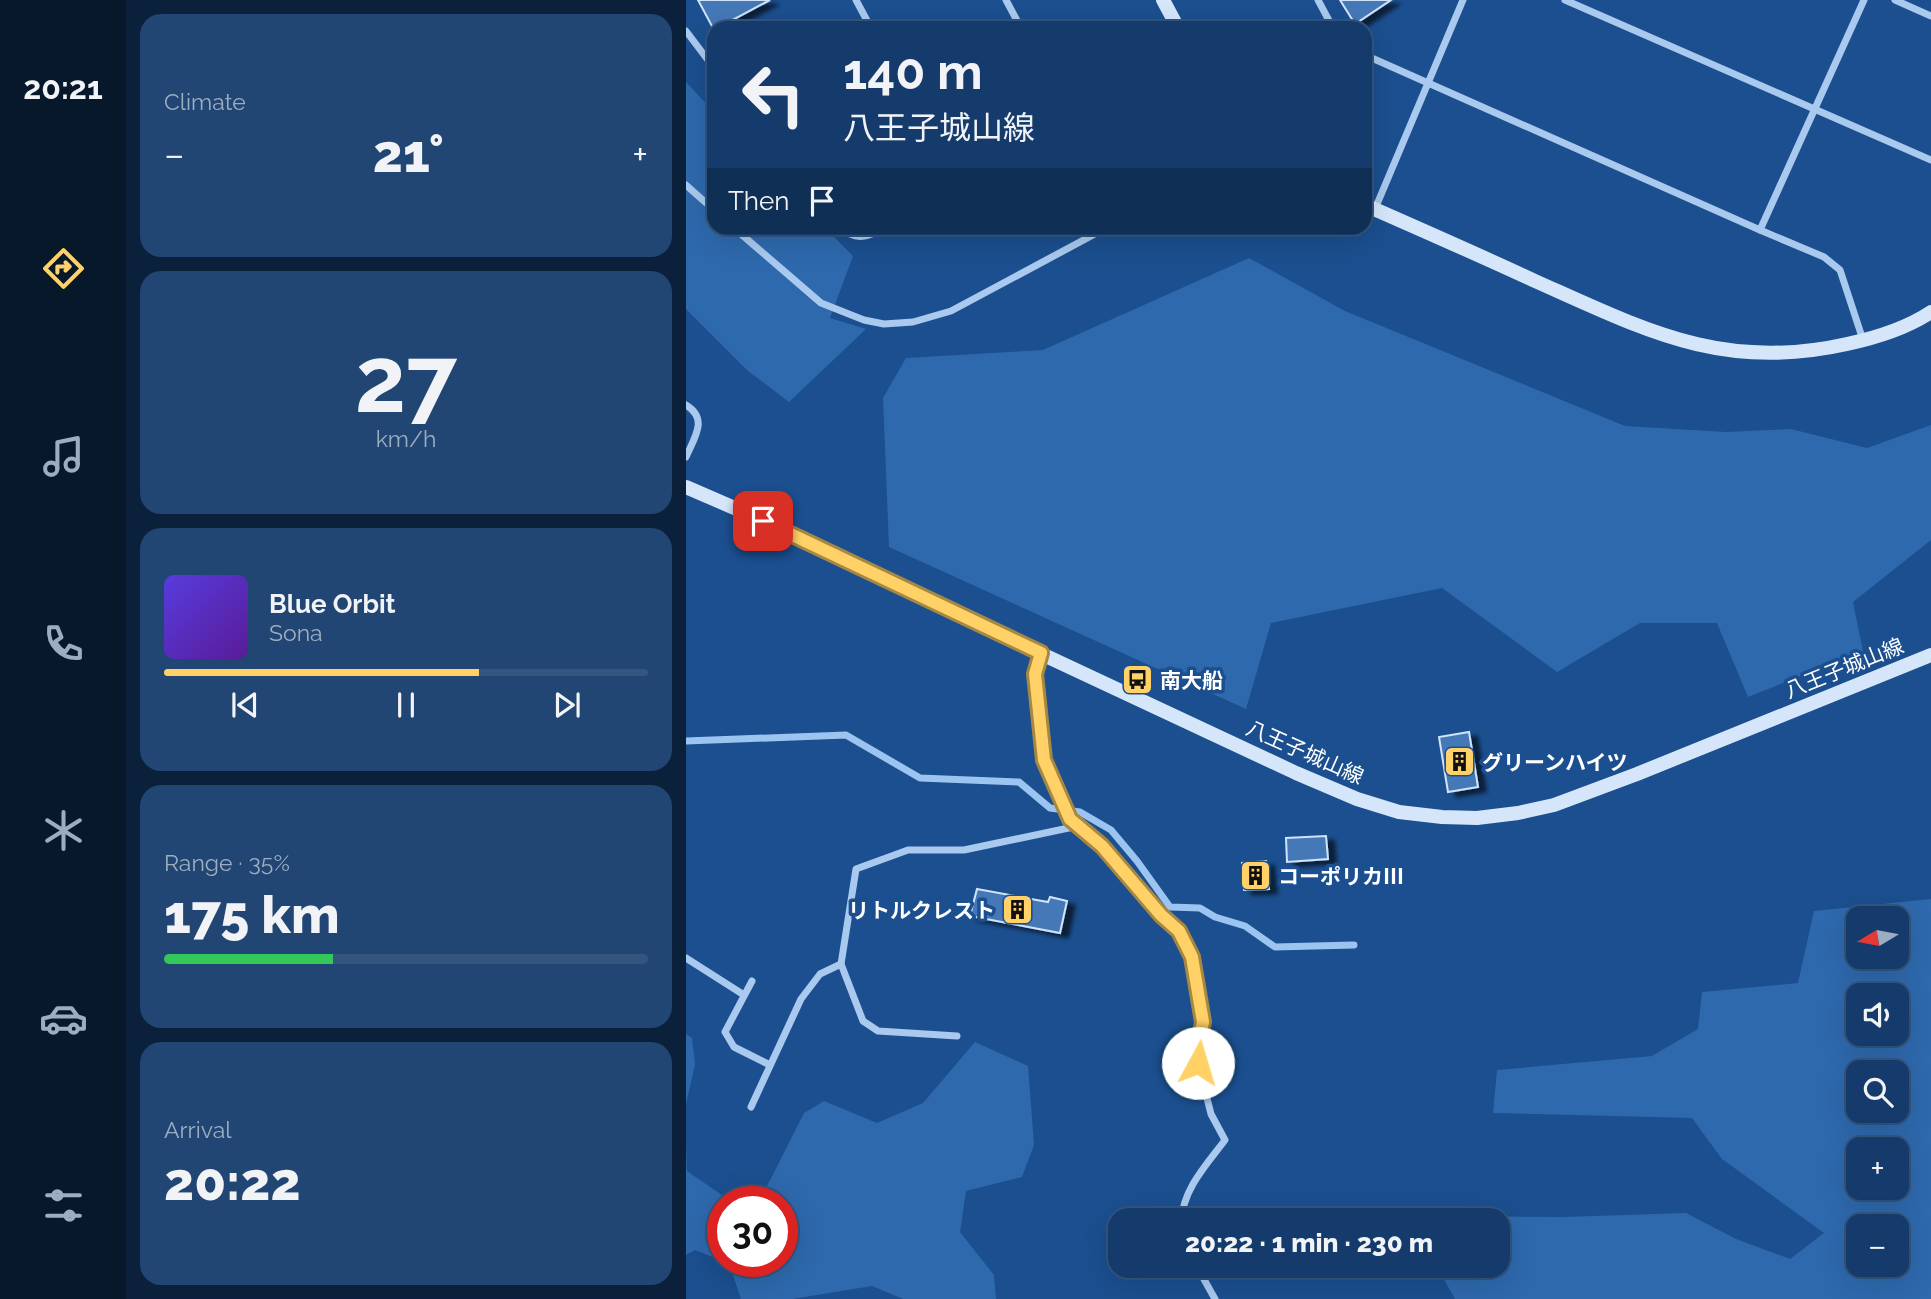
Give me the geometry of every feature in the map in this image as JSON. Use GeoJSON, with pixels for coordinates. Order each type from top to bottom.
{"type":"FeatureCollection","features":[{"type":"Feature","properties":{"kind":"main road"},"geometry":{"type":"LineString","coordinates":[[1163,0],[1174,21]]}},
{"type":"Feature","properties":{"kind":"main road"},"geometry":{"type":"LineString","coordinates":[[1372,208],[1637,326],[1699,346],[1765,354],[1830,348],[1863,340],[1931,312]]}},
{"type":"Feature","properties":{"kind":"main road","name":"八王子城山線"},"geometry":{"type":"LineString","coordinates":[[686,487],[1357,799],[1399,812],[1477,818],[1530,811],[1590,793],[1931,655]]}},
{"type":"Feature","properties":{"kind":"street"},"geometry":{"type":"LineString","coordinates":[[856,0],[868,21]]}},
{"type":"Feature","properties":{"kind":"street"},"geometry":{"type":"LineString","coordinates":[[1006,0],[1017,21]]}},
{"type":"Feature","properties":{"kind":"street"},"geometry":{"type":"LineString","coordinates":[[1318,0],[1329,21]]}},
{"type":"Feature","properties":{"kind":"street"},"geometry":{"type":"LineString","coordinates":[[1372,203],[1463,0]]}},
{"type":"Feature","properties":{"kind":"street"},"geometry":{"type":"LineString","coordinates":[[1566,0],[1931,160]]}},
{"type":"Feature","properties":{"kind":"street"},"geometry":{"type":"LineString","coordinates":[[1759,230],[1864,0]]}},
{"type":"Feature","properties":{"kind":"street"},"geometry":{"type":"LineString","coordinates":[[1895,0],[1931,16]]}},
{"type":"Feature","properties":{"kind":"street"},"geometry":{"type":"LineString","coordinates":[[686,32],[707,59]]}},
{"type":"Feature","properties":{"kind":"street"},"geometry":{"type":"LineString","coordinates":[[1372,58],[1824,257],[1840,270],[1863,340]]}},
{"type":"Feature","properties":{"kind":"street"},"geometry":{"type":"LineString","coordinates":[[686,185],[707,204]]}},
{"type":"Feature","properties":{"kind":"street"},"geometry":{"type":"LineString","coordinates":[[742,235],[821,303],[845,314],[884,324],[913,322],[951,312],[1093,235]]}},
{"type":"Feature","properties":{"kind":"street"},"geometry":{"type":"LineString","coordinates":[[854,235],[871,235]]}},
{"type":"Feature","properties":{"kind":"street"},"geometry":{"type":"LineString","coordinates":[[686,405],[697,413],[700,419],[686,457]]}},
{"type":"Feature","properties":{"kind":"street"},"geometry":{"type":"LineString","coordinates":[[1041,653],[1035,674],[1044,760],[1070,819],[1102,846],[1161,915],[1179,931],[1192,957],[1203,1022],[1198,1063],[1211,1114],[1225,1140],[1196,1179],[1182,1208]]}},
{"type":"Feature","properties":{"kind":"street"},"geometry":{"type":"LineString","coordinates":[[957,1036],[878,1031],[863,1021],[841,964],[856,869],[908,850],[964,850],[1015,841],[1078,825]]}},
{"type":"Feature","properties":{"kind":"street"},"geometry":{"type":"LineString","coordinates":[[686,958],[744,995]]}},
{"type":"Feature","properties":{"kind":"street"},"geometry":{"type":"LineString","coordinates":[[751,1107],[801,999],[820,974],[841,964]]}},
{"type":"Feature","properties":{"kind":"street"},"geometry":{"type":"LineString","coordinates":[[752,981],[724,1032],[734,1046],[770,1065]]}},
{"type":"Feature","properties":{"kind":"street"},"geometry":{"type":"LineString","coordinates":[[1203,1278],[1215,1299]]}},
{"type":"Feature","properties":{"kind":"shaded area"},"geometry":{"type":"Polygon","coordinates":[[[686,82],[707,104],[707,235],[832,235],[853,256],[830,318],[866,329],[789,402],[748,371],[686,309],[686,82]]]}},
{"type":"Feature","properties":{"kind":"shaded area"},"geometry":{"type":"Polygon","coordinates":[[[1249,258],[1345,311],[1625,426],[1726,432],[1791,429],[1867,448],[1931,425],[1931,540],[1853,602],[1863,651],[1748,697],[1717,623],[1640,623],[1557,672],[1442,588],[1271,623],[1246,709],[889,547],[883,398],[906,358],[1043,350],[1249,258]]]}},
{"type":"Feature","properties":{"kind":"shaded area"},"geometry":{"type":"Polygon","coordinates":[[[1931,899],[1931,1299],[1455,1299],[1443,1278],[1510,1278],[1510,1217],[1686,1213],[1736,1239],[1790,1259],[1824,1233],[1722,1159],[1692,1118],[1493,1113],[1497,1070],[1652,1056],[1698,1029],[1702,992],[1798,983],[1814,911],[1846,908],[1846,970],[1909,970],[1909,906],[1863,906],[1931,899]]]}},
{"type":"Feature","properties":{"kind":"shaded area"},"geometry":{"type":"Polygon","coordinates":[[[686,1034],[692,1038],[695,1065],[686,1104],[686,1034]]]}},
{"type":"Feature","properties":{"kind":"shaded area"},"geometry":{"type":"Polygon","coordinates":[[[975,1042],[1028,1066],[1034,1145],[1022,1177],[966,1191],[960,1232],[994,1275],[996,1299],[903,1299],[872,1286],[792,1299],[741,1299],[734,1277],[798,1277],[798,1186],[767,1186],[804,1113],[824,1101],[877,1123],[923,1103],[975,1042]]]}},
{"type":"Feature","properties":{"kind":"shaded area"},"geometry":{"type":"Polygon","coordinates":[[[686,1144],[687,1171],[709,1186],[707,1255],[695,1250],[686,1255],[686,1144]]]}},
{"type":"Feature","properties":{"kind":"building"},"geometry":{"type":"Polygon","coordinates":[[[698,0],[770,0],[731,21],[709,21],[698,0]]]}},
{"type":"Feature","properties":{"kind":"building"},"geometry":{"type":"Polygon","coordinates":[[[1340,0],[1391,0],[1360,21],[1353,21],[1340,0]]]}},
{"type":"Feature","properties":{"kind":"building","name":"グリーンハイツ"},"geometry":{"type":"Polygon","coordinates":[[[1469,732],[1478,787],[1448,792],[1439,737],[1469,732]]]}},
{"type":"Feature","properties":{"kind":"building"},"geometry":{"type":"Polygon","coordinates":[[[1326,836],[1328,859],[1287,862],[1286,838],[1326,836]]]}},
{"type":"Feature","properties":{"kind":"building","name":"コーポリカⅢ"},"geometry":{"type":"Polygon","coordinates":[[[1266,861],[1269,889],[1244,890],[1242,863],[1266,861]]]}},
{"type":"Feature","properties":{"kind":"building","name":"リトルクレスト"},"geometry":{"type":"Polygon","coordinates":[[[977,889],[1048,902],[1050,897],[1067,901],[1060,933],[970,916],[977,889]]]}},
{"type":"Feature","properties":{"kind":"waterway"},"geometry":{"type":"LineString","coordinates":[[686,741],[846,735],[920,778],[1019,782],[1050,808],[1080,812],[1111,830],[1170,907],[1200,908],[1215,917],[1245,926],[1275,947],[1354,945]]}},
{"type":"Feature","properties":{"kind":"place","name":"南大船"},"geometry":{"type":"Point","coordinates":[1137,680]}},
{"type":"Feature","properties":{"kind":"place","name":"グリーンハイツ"},"geometry":{"type":"Point","coordinates":[1459,762]}},
{"type":"Feature","properties":{"kind":"place","name":"コーポリカⅢ"},"geometry":{"type":"Point","coordinates":[1255,876]}},
{"type":"Feature","properties":{"kind":"place","name":"リトルクレスト"},"geometry":{"type":"Point","coordinates":[1018,910]}},
{"type":"Feature","properties":{"kind":"route"},"geometry":{"type":"LineString","coordinates":[[763,521],[1041,653],[1035,674],[1044,760],[1070,819],[1102,846],[1161,915],[1179,931],[1192,957],[1203,1022],[1198,1063]]}}]}
